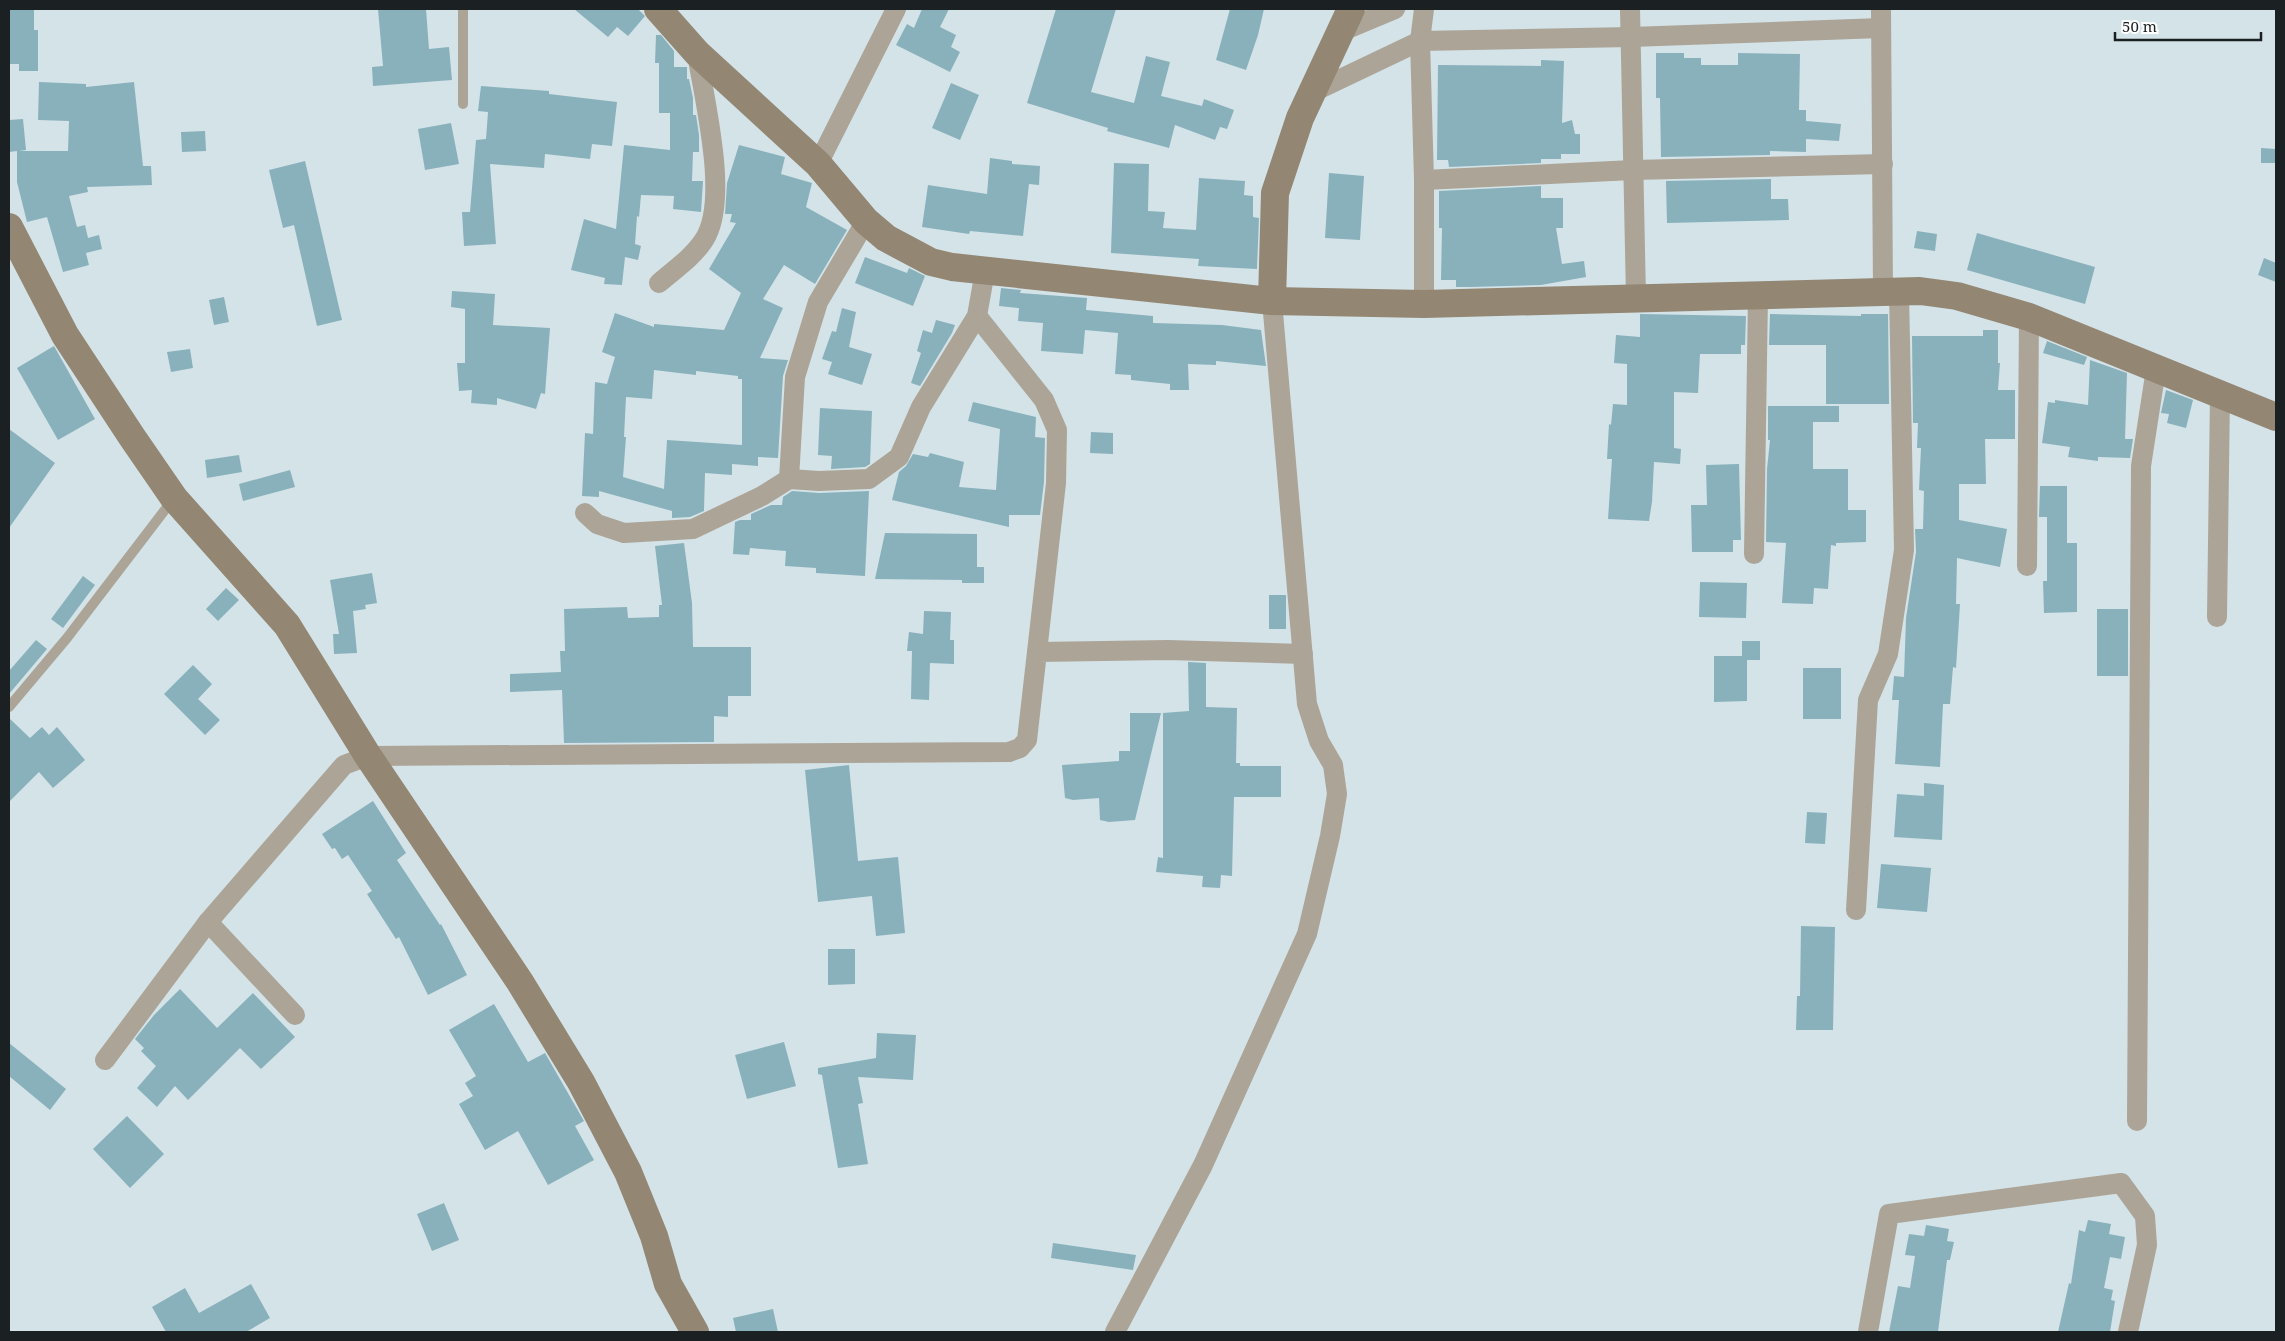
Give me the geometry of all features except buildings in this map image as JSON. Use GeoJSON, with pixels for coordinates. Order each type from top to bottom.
{"type":"FeatureCollection","features":[{"type":"Feature","properties":{"kind":"street"},"geometry":{"type":"LineString","coordinates":[[658,9],[697,53],[818,164],[866,221],[886,238],[931,262],[985,271],[1272,301],[1424,304],[1920,291],[1957,296],[2029,317],[2276,417]]}},
{"type":"Feature","properties":{"kind":"street"},"geometry":{"type":"LineString","coordinates":[[818,164],[896,9]]}},
{"type":"Feature","properties":{"kind":"street"},"geometry":{"type":"LineString","coordinates":[[1115,1332],[1203,1165],[1306,934],[1330,836],[1337,794],[1332,765],[1319,741],[1307,704],[1272,301],[1275,193],[1300,118],[1345,20],[1395,9]]}},
{"type":"Feature","properties":{"kind":"street"},"geometry":{"type":"LineString","coordinates":[[1424,9],[1420,41],[1424,180],[1424,304]]}},
{"type":"Feature","properties":{"kind":"street"},"geometry":{"type":"LineString","coordinates":[[1630,9],[1636,298]]}},
{"type":"Feature","properties":{"kind":"street"},"geometry":{"type":"LineString","coordinates":[[1311,93],[1420,41],[1631,37],[1881,18],[1883,164],[1904,550],[1888,654],[1868,700],[1856,910]]}},
{"type":"Feature","properties":{"kind":"street"},"geometry":{"type":"LineString","coordinates":[[660,283],[703,241],[712,225],[715,207],[716,177],[697,53]]}},
{"type":"Feature","properties":{"kind":"street"},"geometry":{"type":"LineString","coordinates":[[1424,180],[1632,170],[1883,164]]}},
{"type":"Feature","properties":{"kind":"street"},"geometry":{"type":"LineString","coordinates":[[789,479],[798,368],[818,302],[866,221]]}},
{"type":"Feature","properties":{"kind":"street"},"geometry":{"type":"LineString","coordinates":[[9,227],[65,335],[174,498],[287,624],[368,756],[520,982],[581,1082],[628,1172],[654,1236],[668,1284],[695,1332]]}},
{"type":"Feature","properties":{"kind":"street"},"geometry":{"type":"LineString","coordinates":[[585,513],[598,524],[624,533],[693,529],[762,496],[789,479],[819,481],[869,479],[899,457],[921,408],[977,316],[985,271]]}},
{"type":"Feature","properties":{"kind":"street"},"geometry":{"type":"LineString","coordinates":[[1754,554],[1758,296]]}},
{"type":"Feature","properties":{"kind":"street"},"geometry":{"type":"LineString","coordinates":[[105,1060],[208,922],[344,765],[368,756],[1009,752],[1020,748],[1027,740],[1056,483],[1057,430],[1044,400],[977,316]]}},
{"type":"Feature","properties":{"kind":"street"},"geometry":{"type":"LineString","coordinates":[[2028,566],[2029,317]]}},
{"type":"Feature","properties":{"kind":"street"},"geometry":{"type":"LineString","coordinates":[[2137,1121],[2141,466],[2156,369]]}},
{"type":"Feature","properties":{"kind":"street"},"geometry":{"type":"LineString","coordinates":[[2217,617],[2220,395]]}},
{"type":"Feature","properties":{"kind":"street"},"geometry":{"type":"LineString","coordinates":[[1036,652],[1168,650],[1303,654]]}},
{"type":"Feature","properties":{"kind":"street"},"geometry":{"type":"LineString","coordinates":[[208,922],[295,1015]]}},
{"type":"Feature","properties":{"kind":"street"},"geometry":{"type":"LineString","coordinates":[[1868,1332],[1889,1214],[2121,1183],[2145,1216],[2147,1245],[2128,1332]]}},
{"type":"Feature","properties":{"kind":"lane"},"geometry":{"type":"LineString","coordinates":[[463,9],[464,104]]}},
{"type":"Feature","properties":{"kind":"lane"},"geometry":{"type":"LineString","coordinates":[[9,707],[67,638],[174,498]]}}]}
